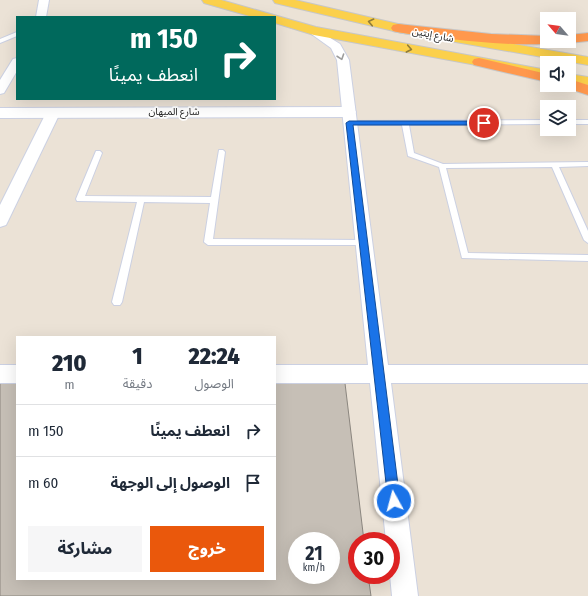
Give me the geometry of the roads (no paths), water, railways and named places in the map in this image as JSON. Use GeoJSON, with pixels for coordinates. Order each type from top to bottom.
{"type":"FeatureCollection","features":[{"type":"Feature","properties":{"kind":"highway"},"geometry":{"type":"LineString","coordinates":[[398,28],[485,39],[516,41],[540,40]]}},
{"type":"Feature","properties":{"kind":"highway"},"geometry":{"type":"LineString","coordinates":[[576,38],[588,37]]}},
{"type":"Feature","properties":{"kind":"highway"},"geometry":{"type":"LineString","coordinates":[[479,62],[540,76]]}},
{"type":"Feature","properties":{"kind":"highway"},"geometry":{"type":"LineString","coordinates":[[576,86],[588,90]]}},
{"type":"Feature","properties":{"kind":"main road"},"geometry":{"type":"LineString","coordinates":[[208,0],[264,16]]}},
{"type":"Feature","properties":{"kind":"main road","name":"شارع إيتين"},"geometry":{"type":"LineString","coordinates":[[279,0],[398,28],[588,61]]}},
{"type":"Feature","properties":{"kind":"main road","name":"شارع إيتين"},"geometry":{"type":"LineString","coordinates":[[276,19],[314,31],[540,73]]}},
{"type":"Feature","properties":{"kind":"main road"},"geometry":{"type":"LineString","coordinates":[[576,79],[588,81]]}},
{"type":"Feature","properties":{"kind":"street"},"geometry":{"type":"LineString","coordinates":[[41,16],[44,0]]}},
{"type":"Feature","properties":{"kind":"street"},"geometry":{"type":"LineString","coordinates":[[314,31],[336,46],[343,60],[348,118],[405,596]]}},
{"type":"Feature","properties":{"kind":"street"},"geometry":{"type":"LineString","coordinates":[[0,90],[16,63]]}},
{"type":"Feature","properties":{"kind":"street","name":"شارع الميهان"},"geometry":{"type":"LineString","coordinates":[[0,113],[348,118]]}},
{"type":"Feature","properties":{"kind":"street"},"geometry":{"type":"LineString","coordinates":[[0,221],[53,113]]}},
{"type":"Feature","properties":{"kind":"street"},"geometry":{"type":"LineString","coordinates":[[0,374],[16,374]]}},
{"type":"Feature","properties":{"kind":"street"},"geometry":{"type":"LineString","coordinates":[[276,374],[588,374]]}},
{"type":"Feature","properties":{"kind":"lane"},"geometry":{"type":"LineString","coordinates":[[0,41],[16,34]]}},
{"type":"Feature","properties":{"kind":"lane"},"geometry":{"type":"LineString","coordinates":[[348,118],[405,123],[540,122]]}},
{"type":"Feature","properties":{"kind":"lane"},"geometry":{"type":"LineString","coordinates":[[576,122],[588,122]]}},
{"type":"Feature","properties":{"kind":"lane"},"geometry":{"type":"LineString","coordinates":[[405,123],[411,154],[442,166],[588,164]]}},
{"type":"Feature","properties":{"kind":"lane"},"geometry":{"type":"LineString","coordinates":[[221,152],[208,242],[363,243]]}},
{"type":"Feature","properties":{"kind":"lane"},"geometry":{"type":"LineString","coordinates":[[98,153],[80,199],[214,200]]}},
{"type":"Feature","properties":{"kind":"lane"},"geometry":{"type":"LineString","coordinates":[[555,165],[588,240]]}},
{"type":"Feature","properties":{"kind":"lane"},"geometry":{"type":"LineString","coordinates":[[442,166],[465,256],[588,258]]}},
{"type":"Feature","properties":{"kind":"lane"},"geometry":{"type":"LineString","coordinates":[[117,302],[141,200]]}}]}
